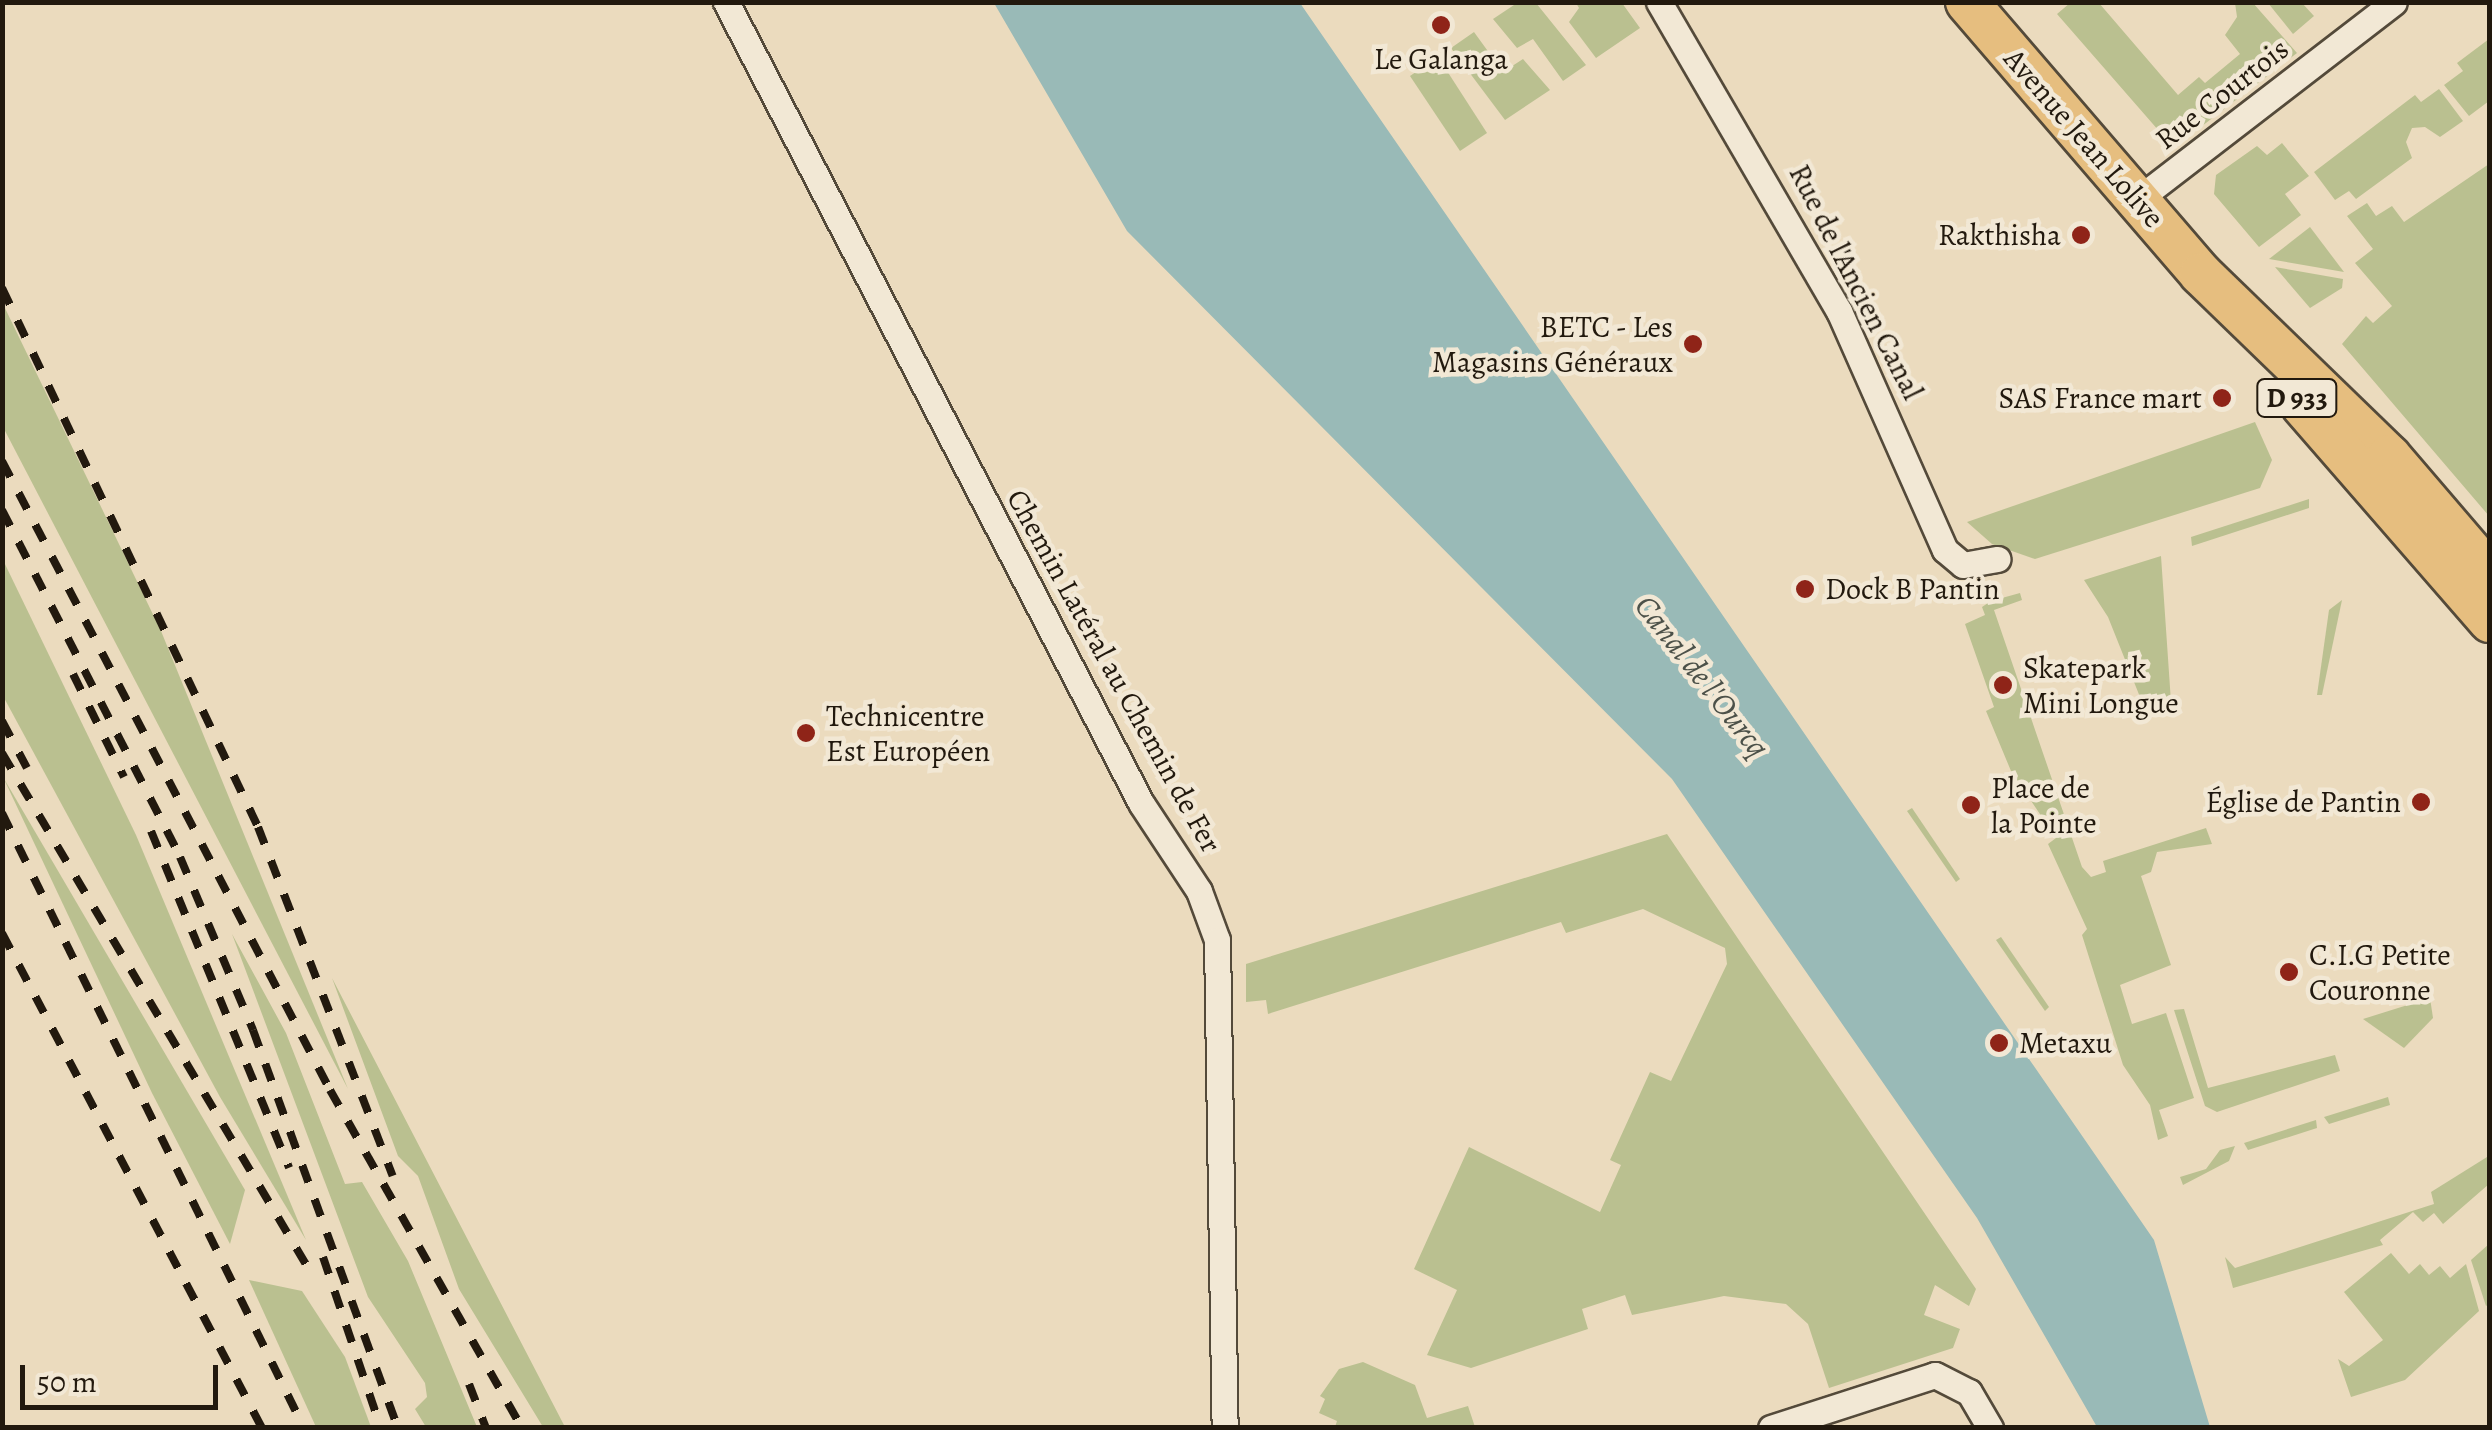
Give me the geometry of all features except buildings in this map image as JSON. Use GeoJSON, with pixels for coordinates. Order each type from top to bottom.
{"type":"FeatureCollection","features":[{"type":"Feature","properties":{"kind":"main road","name":"Avenue Jean Lolive"},"geometry":{"type":"LineString","coordinates":[[1967,2],[2201,274],[2278,376],[2490,622]]}},
{"type":"Feature","properties":{"kind":"main road","name":"Avenue Jean Lolive"},"geometry":{"type":"LineString","coordinates":[[2201,274],[2389,456],[2490,574]]}},
{"type":"Feature","properties":{"kind":"street","name":"Chemin Latéral au Chemin de Fer"},"geometry":{"type":"LineString","coordinates":[[726,2],[1142,803],[1198,892],[1217,940],[1224,1428]]}},
{"type":"Feature","properties":{"kind":"street","name":"Rue de l'Ancien Canal"},"geometry":{"type":"LineString","coordinates":[[1658,2],[1839,311],[1945,550],[1962,565],[1997,559]]}},
{"type":"Feature","properties":{"kind":"street","name":"Rue Courtois"},"geometry":{"type":"LineString","coordinates":[[2137,200],[2394,2]]}},
{"type":"Feature","properties":{"kind":"street"},"geometry":{"type":"LineString","coordinates":[[1771,1428],[1935,1374],[1958,1382],[1990,1428]]}},
{"type":"Feature","properties":{"kind":"green space"},"geometry":{"type":"Polygon","coordinates":[[[1517,3],[1536,3],[1586,65],[1563,81],[1533,39],[1517,48],[1493,19],[1517,3]]]}},
{"type":"Feature","properties":{"kind":"green space"},"geometry":{"type":"Polygon","coordinates":[[[1576,3],[1622,3],[1640,28],[1596,58],[1569,22],[1579,8],[1576,3]]]}},
{"type":"Feature","properties":{"kind":"green space"},"geometry":{"type":"Polygon","coordinates":[[[2070,3],[2099,3],[2178,95],[2199,77],[2205,83],[2240,54],[2225,35],[2237,17],[2235,3],[2253,3],[2297,53],[2189,136],[2159,131],[2057,14],[2070,3]]]}},
{"type":"Feature","properties":{"kind":"green space"},"geometry":{"type":"Polygon","coordinates":[[[2268,3],[2302,3],[2314,16],[2293,34],[2268,3]]]}},
{"type":"Feature","properties":{"kind":"green space"},"geometry":{"type":"Polygon","coordinates":[[[1474,32],[1503,72],[1523,59],[1550,90],[1505,120],[1451,48],[1474,32]]]}},
{"type":"Feature","properties":{"kind":"green space"},"geometry":{"type":"Polygon","coordinates":[[[2489,39],[2489,101],[2469,116],[2444,85],[2463,71],[2457,63],[2489,39]]]}},
{"type":"Feature","properties":{"kind":"green space"},"geometry":{"type":"Polygon","coordinates":[[[1438,57],[1487,133],[1460,151],[1410,76],[1438,57]]]}},
{"type":"Feature","properties":{"kind":"green space"},"geometry":{"type":"Polygon","coordinates":[[[2439,89],[2463,121],[2440,137],[2425,127],[2412,128],[2406,142],[2412,158],[2356,199],[2349,191],[2335,200],[2314,172],[2415,95],[2421,102],[2439,89]]]}},
{"type":"Feature","properties":{"kind":"green space"},"geometry":{"type":"Polygon","coordinates":[[[2282,143],[2309,176],[2285,194],[2301,215],[2259,247],[2214,194],[2216,175],[2257,146],[2267,155],[2282,143]]]}},
{"type":"Feature","properties":{"kind":"green space"},"geometry":{"type":"Polygon","coordinates":[[[2489,164],[2489,516],[2342,344],[2366,316],[2373,323],[2392,306],[2355,263],[2373,249],[2347,216],[2367,203],[2376,216],[2392,206],[2404,222],[2489,164]]]}},
{"type":"Feature","properties":{"kind":"green space"},"geometry":{"type":"Polygon","coordinates":[[[2310,227],[2344,272],[2269,259],[2310,227]]]}},
{"type":"Feature","properties":{"kind":"green space"},"geometry":{"type":"Polygon","coordinates":[[[2275,267],[2343,279],[2342,288],[2310,308],[2275,267]]]}},
{"type":"Feature","properties":{"kind":"green space"},"geometry":{"type":"Polygon","coordinates":[[[3,304],[161,631],[348,1089],[3,427],[3,304]]]}},
{"type":"Feature","properties":{"kind":"green space"},"geometry":{"type":"Polygon","coordinates":[[[2255,422],[2272,460],[2260,488],[2035,559],[1992,544],[1967,522],[2255,422]]]}},
{"type":"Feature","properties":{"kind":"green space"},"geometry":{"type":"Polygon","coordinates":[[[2309,499],[2309,508],[2192,546],[2191,537],[2309,499]]]}},
{"type":"Feature","properties":{"kind":"green space"},"geometry":{"type":"Polygon","coordinates":[[[2161,556],[2171,702],[2148,717],[2108,617],[2084,580],[2161,556]]]}},
{"type":"Feature","properties":{"kind":"green space"},"geometry":{"type":"Polygon","coordinates":[[[3,560],[136,835],[306,1240],[220,1097],[3,696],[3,560]]]}},
{"type":"Feature","properties":{"kind":"green space"},"geometry":{"type":"Polygon","coordinates":[[[2020,593],[2022,600],[1994,610],[2082,867],[2091,877],[2106,872],[2103,861],[2206,828],[2212,844],[2157,852],[2151,872],[2141,876],[2171,965],[2120,985],[2132,1024],[2166,1013],[2194,1098],[2159,1110],[2168,1136],[2158,1140],[2150,1105],[2123,1065],[2082,935],[2087,929],[2048,844],[2056,838],[2011,771],[1986,711],[1994,707],[1965,624],[1985,615],[1982,607],[1991,601],[2020,593]]]}},
{"type":"Feature","properties":{"kind":"green space"},"geometry":{"type":"Polygon","coordinates":[[[2342,600],[2322,695],[2317,695],[2329,610],[2342,600]]]}},
{"type":"Feature","properties":{"kind":"green space"},"geometry":{"type":"Polygon","coordinates":[[[3,777],[245,1190],[230,1244],[152,1093],[3,777]]]}},
{"type":"Feature","properties":{"kind":"green space"},"geometry":{"type":"Polygon","coordinates":[[[1912,808],[1960,879],[1956,882],[1907,811],[1912,808]]]}},
{"type":"Feature","properties":{"kind":"green space"},"geometry":{"type":"Polygon","coordinates":[[[1667,834],[1976,1289],[1969,1306],[1935,1285],[1924,1315],[1960,1329],[1953,1348],[1829,1388],[1808,1324],[1786,1304],[1724,1296],[1632,1315],[1625,1295],[1582,1309],[1588,1329],[1471,1368],[1427,1355],[1457,1290],[1414,1269],[1469,1147],[1600,1212],[1621,1165],[1610,1160],[1650,1072],[1671,1081],[1727,964],[1725,948],[1643,909],[1566,933],[1561,922],[1268,1014],[1266,1000],[1246,1002],[1246,964],[1667,834]]]}},
{"type":"Feature","properties":{"kind":"green space"},"geometry":{"type":"Polygon","coordinates":[[[232,934],[286,1033],[345,1184],[362,1182],[408,1261],[477,1427],[426,1427],[415,1409],[427,1397],[425,1383],[368,1297],[232,934]]]}},
{"type":"Feature","properties":{"kind":"green space"},"geometry":{"type":"Polygon","coordinates":[[[2001,937],[2049,1007],[2045,1011],[1996,940],[2001,937]]]}},
{"type":"Feature","properties":{"kind":"green space"},"geometry":{"type":"Polygon","coordinates":[[[332,978],[565,1427],[543,1427],[459,1289],[418,1176],[398,1156],[332,978]]]}},
{"type":"Feature","properties":{"kind":"green space"},"geometry":{"type":"Polygon","coordinates":[[[2430,998],[2433,1018],[2404,1048],[2363,1019],[2430,998]]]}},
{"type":"Feature","properties":{"kind":"green space"},"geometry":{"type":"Polygon","coordinates":[[[2184,1009],[2208,1088],[2335,1055],[2340,1071],[2217,1112],[2205,1106],[2174,1010],[2184,1009]]]}},
{"type":"Feature","properties":{"kind":"green space"},"geometry":{"type":"Polygon","coordinates":[[[2388,1097],[2390,1105],[2329,1124],[2324,1117],[2388,1097]]]}},
{"type":"Feature","properties":{"kind":"green space"},"geometry":{"type":"Polygon","coordinates":[[[2316,1120],[2317,1128],[2248,1150],[2244,1143],[2316,1120]]]}},
{"type":"Feature","properties":{"kind":"green space"},"geometry":{"type":"Polygon","coordinates":[[[2235,1146],[2229,1161],[2183,1185],[2180,1177],[2206,1169],[2220,1150],[2235,1146]]]}},
{"type":"Feature","properties":{"kind":"green space"},"geometry":{"type":"Polygon","coordinates":[[[2487,1157],[2489,1184],[2443,1224],[2434,1213],[2423,1222],[2413,1212],[2380,1240],[2383,1245],[2233,1288],[2225,1257],[2235,1268],[2434,1204],[2431,1192],[2487,1157]]]}},
{"type":"Feature","properties":{"kind":"green space"},"geometry":{"type":"Polygon","coordinates":[[[2489,1244],[2489,1304],[2486,1306],[2471,1260],[2489,1244]]]}},
{"type":"Feature","properties":{"kind":"green space"},"geometry":{"type":"Polygon","coordinates":[[[2391,1253],[2409,1274],[2420,1264],[2429,1275],[2440,1266],[2450,1278],[2466,1264],[2479,1311],[2405,1380],[2351,1397],[2338,1359],[2349,1366],[2383,1340],[2344,1292],[2391,1253]]]}},
{"type":"Feature","properties":{"kind":"green space"},"geometry":{"type":"Polygon","coordinates":[[[249,1280],[302,1291],[345,1357],[371,1427],[316,1427],[249,1280]]]}},
{"type":"Feature","properties":{"kind":"green space"},"geometry":{"type":"Polygon","coordinates":[[[1363,1362],[1415,1385],[1427,1418],[1468,1406],[1475,1427],[1335,1427],[1337,1421],[1319,1413],[1325,1399],[1320,1396],[1339,1369],[1363,1362]]]}},
{"type":"Feature","properties":{"kind":"water","name":"Canal de l'Ourcq"},"geometry":{"type":"Polygon","coordinates":[[[994,3],[1300,3],[2154,1240],[2210,1427],[2097,1427],[1977,1218],[1672,779],[1127,231],[994,3]]]}},
{"type":"Feature","properties":{"kind":"railway"},"geometry":{"type":"LineString","coordinates":[[2,288],[258,827],[393,1176]]}},
{"type":"Feature","properties":{"kind":"railway"},"geometry":{"type":"LineString","coordinates":[[2,461],[330,1090],[522,1428]]}},
{"type":"Feature","properties":{"kind":"railway"},"geometry":{"type":"LineString","coordinates":[[2,510],[180,857],[253,1030],[398,1428]]}},
{"type":"Feature","properties":{"kind":"railway"},"geometry":{"type":"LineString","coordinates":[[73,674],[124,777]]}},
{"type":"Feature","properties":{"kind":"railway"},"geometry":{"type":"LineString","coordinates":[[2,721],[27,768]]}},
{"type":"Feature","properties":{"kind":"railway"},"geometry":{"type":"LineString","coordinates":[[2,753],[307,1266]]}},
{"type":"Feature","properties":{"kind":"railway"},"geometry":{"type":"LineString","coordinates":[[2,813],[304,1428]]}},
{"type":"Feature","properties":{"kind":"railway"},"geometry":{"type":"LineString","coordinates":[[151,831],[289,1168]]}},
{"type":"Feature","properties":{"kind":"railway"},"geometry":{"type":"LineString","coordinates":[[2,933],[262,1428]]}},
{"type":"Feature","properties":{"kind":"railway"},"geometry":{"type":"LineString","coordinates":[[323,1257],[381,1428]]}},
{"type":"Feature","properties":{"kind":"railway"},"geometry":{"type":"LineString","coordinates":[[469,1384],[486,1428]]}},
{"type":"Feature","properties":{"kind":"place","name":"Le Galanga"},"geometry":{"type":"Point","coordinates":[1441,25]}},
{"type":"Feature","properties":{"kind":"place","name":"Rakthisha"},"geometry":{"type":"Point","coordinates":[2081,235]}},
{"type":"Feature","properties":{"kind":"place","name":"BETC - Les Magasins Généraux"},"geometry":{"type":"Point","coordinates":[1693,344]}},
{"type":"Feature","properties":{"kind":"place","name":"SAS France mart"},"geometry":{"type":"Point","coordinates":[2222,398]}},
{"type":"Feature","properties":{"kind":"place","name":"Dock B Pantin"},"geometry":{"type":"Point","coordinates":[1805,589]}},
{"type":"Feature","properties":{"kind":"place","name":"Skatepark Mini Longue"},"geometry":{"type":"Point","coordinates":[2003,685]}},
{"type":"Feature","properties":{"kind":"place","name":"Technicentre Est Européen"},"geometry":{"type":"Point","coordinates":[806,733]}},
{"type":"Feature","properties":{"kind":"place","name":"Église de Pantin"},"geometry":{"type":"Point","coordinates":[2421,802]}},
{"type":"Feature","properties":{"kind":"place","name":"Place de la Pointe"},"geometry":{"type":"Point","coordinates":[1971,805]}},
{"type":"Feature","properties":{"kind":"place","name":"C.I.G Petite Couronne"},"geometry":{"type":"Point","coordinates":[2289,972]}},
{"type":"Feature","properties":{"kind":"place","name":"Metaxu"},"geometry":{"type":"Point","coordinates":[1999,1043]}}]}
